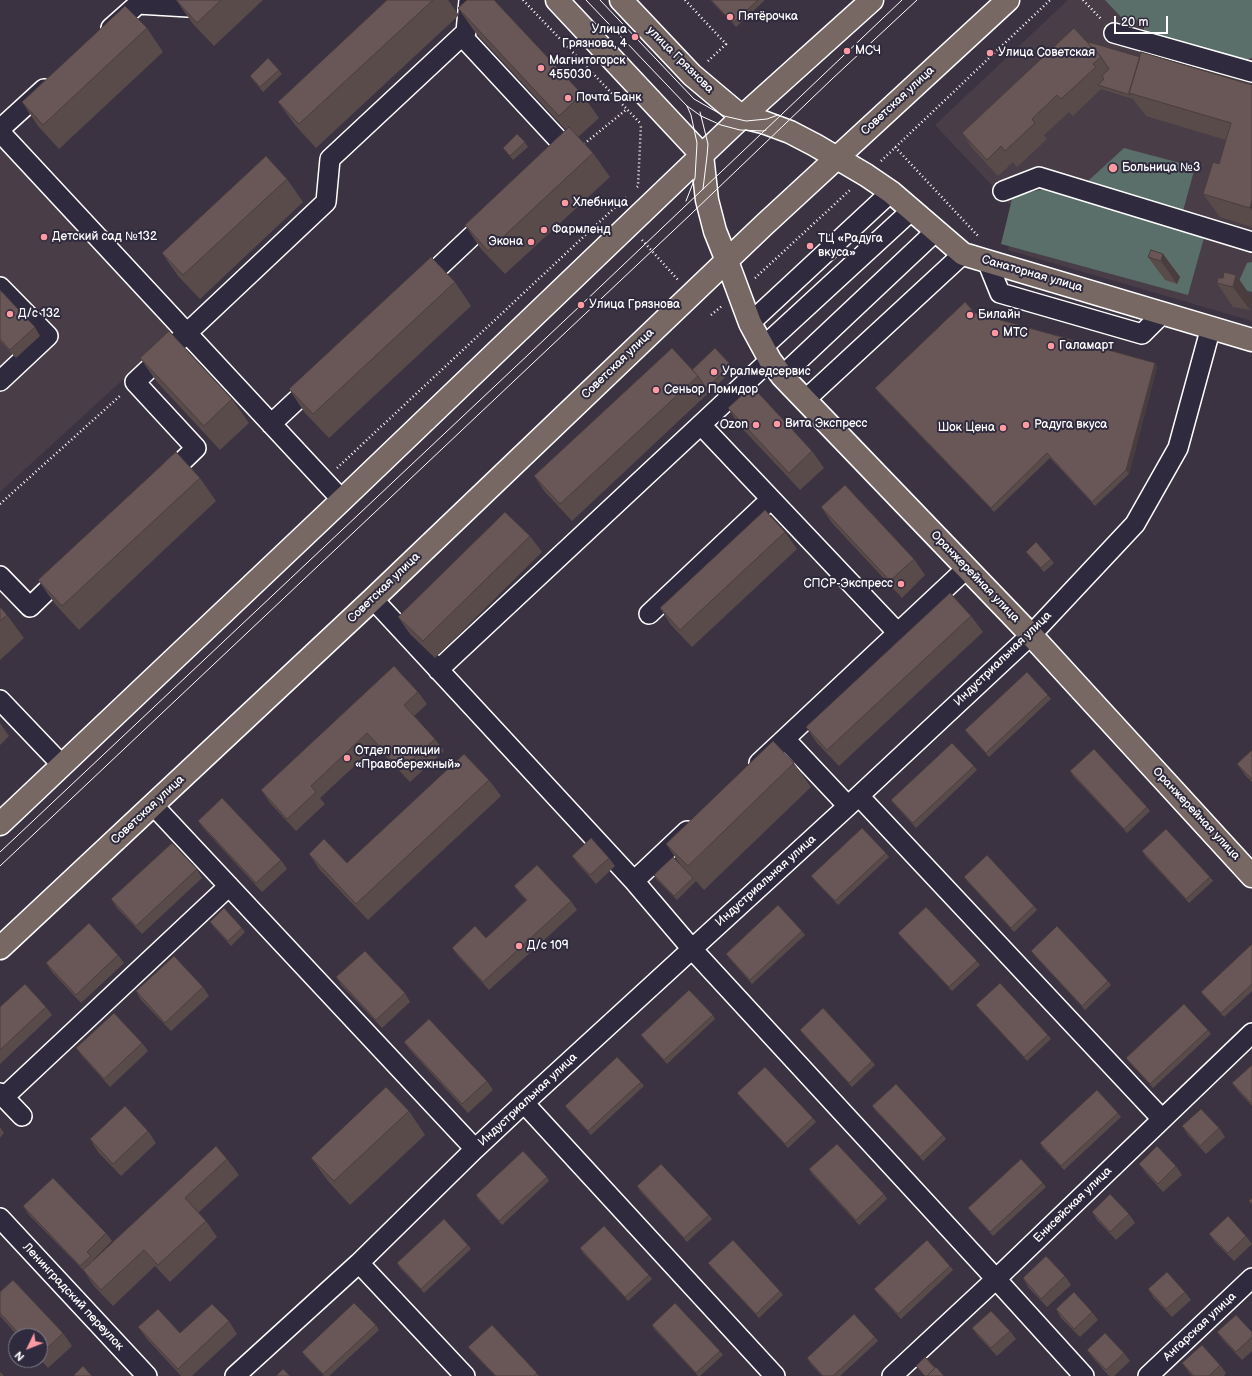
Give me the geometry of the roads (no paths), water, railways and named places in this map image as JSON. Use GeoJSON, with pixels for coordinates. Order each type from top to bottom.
{"type":"FeatureCollection","features":[{"type":"Feature","properties":{"kind":"main road"},"geometry":{"type":"LineString","coordinates":[[557,0],[702,155],[707,200],[715,231],[727,261]]}},
{"type":"Feature","properties":{"kind":"main road","name":"улица Грязнова"},"geometry":{"type":"LineString","coordinates":[[622,0],[692,75],[742,117]]}},
{"type":"Feature","properties":{"kind":"main road"},"geometry":{"type":"LineString","coordinates":[[0,824],[342,500],[742,117],[871,0]]}},
{"type":"Feature","properties":{"kind":"main road","name":"Советская улица"},"geometry":{"type":"LineString","coordinates":[[0,948],[373,599],[764,225],[1008,0]]}},
{"type":"Feature","properties":{"kind":"main road"},"geometry":{"type":"LineString","coordinates":[[742,117],[790,132],[838,158]]}},
{"type":"Feature","properties":{"kind":"main road","name":"Санаторная улица"},"geometry":{"type":"LineString","coordinates":[[838,158],[891,192],[936,231],[976,258],[1252,340]]}},
{"type":"Feature","properties":{"kind":"main road","name":"Оранжерейная улица"},"geometry":{"type":"LineString","coordinates":[[727,261],[750,323],[772,361],[805,400],[1031,635],[1250,869]]}},
{"type":"Feature","properties":{"kind":"street"},"geometry":{"type":"LineString","coordinates":[[98,40],[138,4],[188,7],[196,0]]}},
{"type":"Feature","properties":{"kind":"street"},"geometry":{"type":"LineString","coordinates":[[150,492],[196,448],[135,382],[326,202],[330,159],[466,32],[469,0]]}},
{"type":"Feature","properties":{"kind":"street"},"geometry":{"type":"LineString","coordinates":[[1114,33],[1252,72]]}},
{"type":"Feature","properties":{"kind":"street"},"geometry":{"type":"LineString","coordinates":[[462,36],[566,148],[543,170]]}},
{"type":"Feature","properties":{"kind":"street"},"geometry":{"type":"LineString","coordinates":[[0,129],[57,77]]}},
{"type":"Feature","properties":{"kind":"street"},"geometry":{"type":"LineString","coordinates":[[0,132],[342,500]]}},
{"type":"Feature","properties":{"kind":"street"},"geometry":{"type":"LineString","coordinates":[[1003,191],[1039,177],[1252,242]]}},
{"type":"Feature","properties":{"kind":"street"},"geometry":{"type":"LineString","coordinates":[[750,323],[891,192]]}},
{"type":"Feature","properties":{"kind":"street"},"geometry":{"type":"LineString","coordinates":[[410,294],[503,208]]}},
{"type":"Feature","properties":{"kind":"street"},"geometry":{"type":"LineString","coordinates":[[772,361],[912,210]]}},
{"type":"Feature","properties":{"kind":"street"},"geometry":{"type":"LineString","coordinates":[[438,670],[700,425],[772,361],[936,231]]}},
{"type":"Feature","properties":{"kind":"street"},"geometry":{"type":"LineString","coordinates":[[805,400],[976,258]]}},
{"type":"Feature","properties":{"kind":"street"},"geometry":{"type":"LineString","coordinates":[[0,287],[48,336],[0,381]]}},
{"type":"Feature","properties":{"kind":"street","name":"Индустриальная улица"},"geometry":{"type":"LineString","coordinates":[[235,1376],[359,1262],[524,1103],[854,801],[1031,635],[1135,524],[1178,448],[1212,327]]}},
{"type":"Feature","properties":{"kind":"street"},"geometry":{"type":"LineString","coordinates":[[271,424],[329,370]]}},
{"type":"Feature","properties":{"kind":"street"},"geometry":{"type":"LineString","coordinates":[[700,425],[898,633]]}},
{"type":"Feature","properties":{"kind":"street"},"geometry":{"type":"LineString","coordinates":[[649,614],[771,499]]}},
{"type":"Feature","properties":{"kind":"street"},"geometry":{"type":"LineString","coordinates":[[0,576],[30,607],[76,563]]}},
{"type":"Feature","properties":{"kind":"street"},"geometry":{"type":"LineString","coordinates":[[746,776],[967,568]]}},
{"type":"Feature","properties":{"kind":"street"},"geometry":{"type":"LineString","coordinates":[[373,599],[634,882],[692,949],[1084,1376]]}},
{"type":"Feature","properties":{"kind":"street"},"geometry":{"type":"LineString","coordinates":[[0,700],[62,765]]}},
{"type":"Feature","properties":{"kind":"street"},"geometry":{"type":"LineString","coordinates":[[785,739],[854,801],[1162,1119]]}},
{"type":"Feature","properties":{"kind":"street"},"geometry":{"type":"LineString","coordinates":[[153,805],[475,1149]]}},
{"type":"Feature","properties":{"kind":"street"},"geometry":{"type":"LineString","coordinates":[[634,882],[701,818]]}},
{"type":"Feature","properties":{"kind":"street"},"geometry":{"type":"LineString","coordinates":[[22,1116],[2,1095],[229,886]]}},
{"type":"Feature","properties":{"kind":"street","name":"Енисейская улица"},"geometry":{"type":"LineString","coordinates":[[892,1376],[996,1279],[1252,1033]]}},
{"type":"Feature","properties":{"kind":"street"},"geometry":{"type":"LineString","coordinates":[[524,1103],[775,1376]]}},
{"type":"Feature","properties":{"kind":"street","name":"Ленинградский переулок"},"geometry":{"type":"LineString","coordinates":[[0,1218],[146,1376]]}},
{"type":"Feature","properties":{"kind":"street"},"geometry":{"type":"LineString","coordinates":[[359,1262],[465,1376]]}},
{"type":"Feature","properties":{"kind":"street","name":"Ангарская улица"},"geometry":{"type":"LineString","coordinates":[[1148,1376],[1252,1278]]}},
{"type":"Feature","properties":{"kind":"tram line"},"geometry":{"type":"LineString","coordinates":[[586,0],[687,106],[701,116],[721,125],[740,130],[766,130]]}},
{"type":"Feature","properties":{"kind":"tram line"},"geometry":{"type":"LineString","coordinates":[[600,0],[694,99],[724,116],[746,121],[767,119],[778,115]]}},
{"type":"Feature","properties":{"kind":"tram line"},"geometry":{"type":"LineString","coordinates":[[0,852],[581,305],[902,0]]}},
{"type":"Feature","properties":{"kind":"tram line"},"geometry":{"type":"LineString","coordinates":[[0,866],[917,0]]}},
{"type":"Feature","properties":{"kind":"tram line"},"geometry":{"type":"LineString","coordinates":[[686,201],[695,178],[697,143],[691,115],[687,106]]}},
{"type":"Feature","properties":{"kind":"tram line"},"geometry":{"type":"LineString","coordinates":[[700,112],[708,144],[703,189]]}},
{"type":"Feature","properties":{"kind":"place","name":"Пятёрочка"},"geometry":{"type":"Point","coordinates":[730,17]}},
{"type":"Feature","properties":{"kind":"place","name":"Улица Грязнова, 4"},"geometry":{"type":"Point","coordinates":[635,37]}},
{"type":"Feature","properties":{"kind":"place","name":"МСЧ"},"geometry":{"type":"Point","coordinates":[847,51]}},
{"type":"Feature","properties":{"kind":"place","name":"Улица Советская"},"geometry":{"type":"Point","coordinates":[990,53]}},
{"type":"Feature","properties":{"kind":"place","name":"Магнитогорск 455030"},"geometry":{"type":"Point","coordinates":[541,68]}},
{"type":"Feature","properties":{"kind":"place","name":"Почта Банк"},"geometry":{"type":"Point","coordinates":[568,98]}},
{"type":"Feature","properties":{"kind":"place","name":"Больница №3"},"geometry":{"type":"Point","coordinates":[1113,168]}},
{"type":"Feature","properties":{"kind":"place","name":"Хлебница"},"geometry":{"type":"Point","coordinates":[565,203]}},
{"type":"Feature","properties":{"kind":"place","name":"Фармленд"},"geometry":{"type":"Point","coordinates":[544,230]}},
{"type":"Feature","properties":{"kind":"place","name":"Детский сад №132"},"geometry":{"type":"Point","coordinates":[44,237]}},
{"type":"Feature","properties":{"kind":"place","name":"Экона"},"geometry":{"type":"Point","coordinates":[531,242]}},
{"type":"Feature","properties":{"kind":"place","name":"ТЦ «Радуга вкуса»"},"geometry":{"type":"Point","coordinates":[810,246]}},
{"type":"Feature","properties":{"kind":"place","name":"Улица Грязнова"},"geometry":{"type":"Point","coordinates":[581,305]}},
{"type":"Feature","properties":{"kind":"place","name":"Д/с 132"},"geometry":{"type":"Point","coordinates":[10,314]}},
{"type":"Feature","properties":{"kind":"place","name":"Билайн"},"geometry":{"type":"Point","coordinates":[970,315]}},
{"type":"Feature","properties":{"kind":"place","name":"МТС"},"geometry":{"type":"Point","coordinates":[995,333]}},
{"type":"Feature","properties":{"kind":"place","name":"Галамарт"},"geometry":{"type":"Point","coordinates":[1051,346]}},
{"type":"Feature","properties":{"kind":"place","name":"Уралмедсервис"},"geometry":{"type":"Point","coordinates":[714,372]}},
{"type":"Feature","properties":{"kind":"place","name":"Сеньор Помидор"},"geometry":{"type":"Point","coordinates":[656,390]}},
{"type":"Feature","properties":{"kind":"place","name":"Вита Экспресс"},"geometry":{"type":"Point","coordinates":[777,424]}},
{"type":"Feature","properties":{"kind":"place","name":"Ozon"},"geometry":{"type":"Point","coordinates":[756,425]}},
{"type":"Feature","properties":{"kind":"place","name":"Радуга вкуса"},"geometry":{"type":"Point","coordinates":[1026,425]}},
{"type":"Feature","properties":{"kind":"place","name":"Шок Цена"},"geometry":{"type":"Point","coordinates":[1003,428]}},
{"type":"Feature","properties":{"kind":"place","name":"СПСР-Экспресс"},"geometry":{"type":"Point","coordinates":[901,584]}},
{"type":"Feature","properties":{"kind":"place","name":"Отдел полиции «Правобережный»"},"geometry":{"type":"Point","coordinates":[347,758]}},
{"type":"Feature","properties":{"kind":"place","name":"Д/с 109"},"geometry":{"type":"Point","coordinates":[519,946]}}]}
